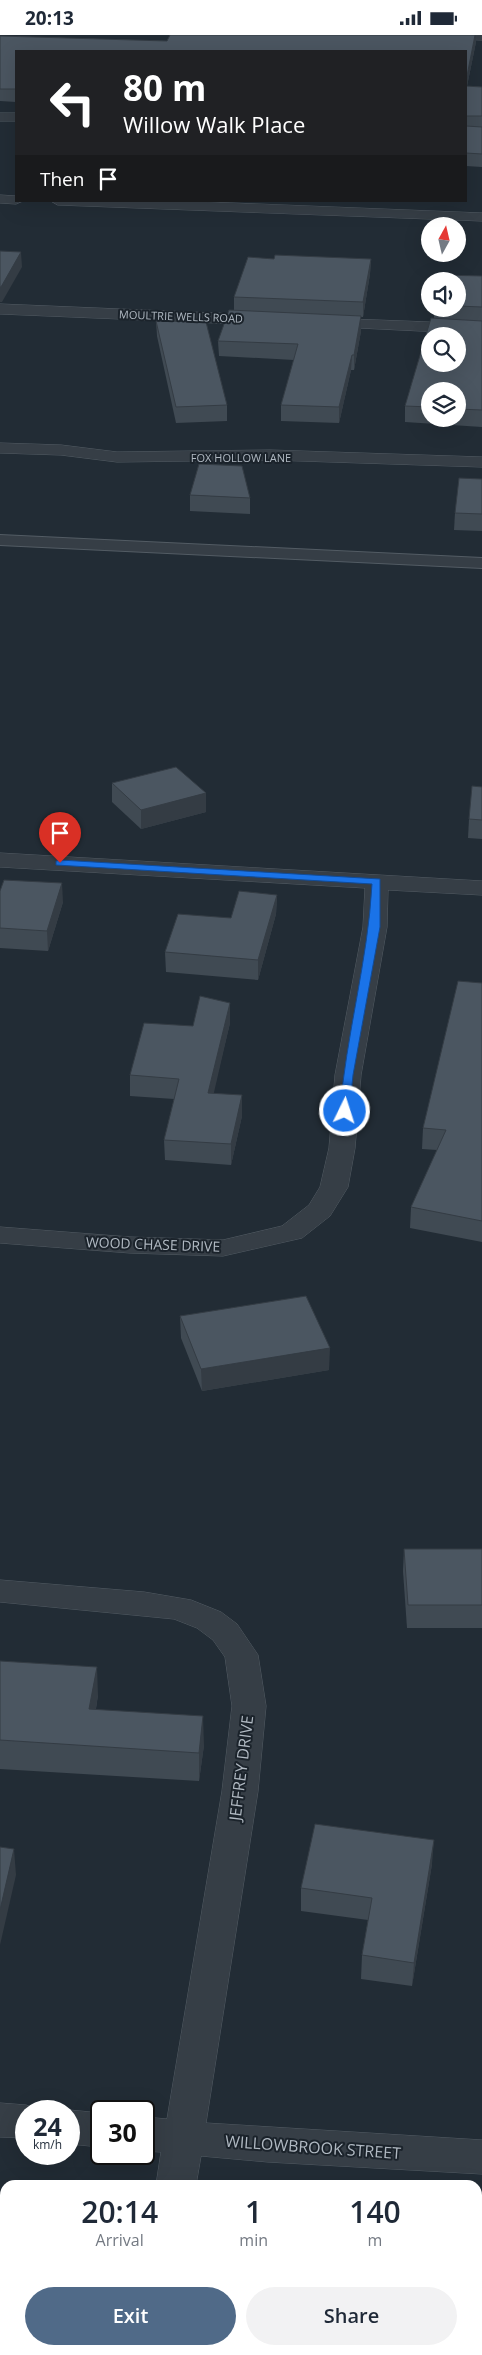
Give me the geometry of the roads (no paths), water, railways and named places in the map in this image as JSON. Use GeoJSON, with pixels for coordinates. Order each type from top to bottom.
{"type":"FeatureCollection","features":[{"type":"Feature","properties":{"kind":"street"},"geometry":{"type":"LineString","coordinates":[[454,35],[482,36]]}},
{"type":"Feature","properties":{"kind":"street"},"geometry":{"type":"LineString","coordinates":[[0,117],[15,117]]}},
{"type":"Feature","properties":{"kind":"street"},"geometry":{"type":"LineString","coordinates":[[0,199],[15,200]]}},
{"type":"Feature","properties":{"kind":"street"},"geometry":{"type":"LineString","coordinates":[[84,202],[482,217]]}},
{"type":"Feature","properties":{"kind":"street","name":"MOULTRIE WELLS ROAD"},"geometry":{"type":"LineString","coordinates":[[0,309],[275,321]]}},
{"type":"Feature","properties":{"kind":"street"},"geometry":{"type":"LineString","coordinates":[[305,322],[482,329]]}},
{"type":"Feature","properties":{"kind":"street","name":"FOX HOLLOW LANE"},"geometry":{"type":"LineString","coordinates":[[0,448],[61,450],[117,457],[270,455],[482,461]]}},
{"type":"Feature","properties":{"kind":"street"},"geometry":{"type":"LineString","coordinates":[[0,859],[482,888]]}},
{"type":"Feature","properties":{"kind":"street","name":"WOOD CHASE DRIVE"},"geometry":{"type":"LineString","coordinates":[[0,1235],[130,1245],[223,1248],[292,1232],[320,1210],[334,1187],[342,1147],[348,1075],[375,927],[377,881]]}},
{"type":"Feature","properties":{"kind":"street","name":"JEFFREY DRIVE"},"geometry":{"type":"LineString","coordinates":[[0,1591],[144,1603],[178,1608],[209,1620],[224,1633],[241,1655],[250,1706],[241,1781],[177,2180]]}},
{"type":"Feature","properties":{"kind":"street"},"geometry":{"type":"LineString","coordinates":[[0,2120],[15,2122]]}},
{"type":"Feature","properties":{"kind":"street","name":"WILLOWBROOK STREET"},"geometry":{"type":"LineString","coordinates":[[155,2135],[268,2145],[482,2157]]}},
{"type":"Feature","properties":{"kind":"lane"},"geometry":{"type":"LineString","coordinates":[[0,540],[482,563]]}}]}
